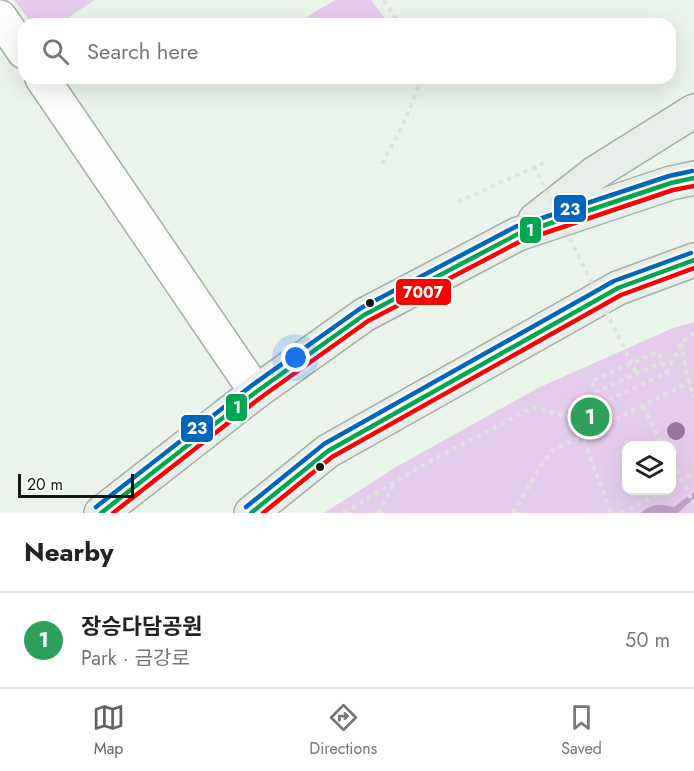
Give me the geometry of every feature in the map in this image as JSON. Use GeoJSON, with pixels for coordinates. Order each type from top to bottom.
{"type":"FeatureCollection","features":[{"type":"Feature","properties":{"kind":"main road"},"geometry":{"type":"LineString","coordinates":[[518,234],[595,173],[694,111]]}},
{"type":"Feature","properties":{"kind":"main road"},"geometry":{"type":"LineString","coordinates":[[101,513],[256,392],[364,315],[518,234],[671,183],[694,178]]}},
{"type":"Feature","properties":{"kind":"main road"},"geometry":{"type":"LineString","coordinates":[[251,513],[328,451],[618,288],[694,260]]}},
{"type":"Feature","properties":{"kind":"street"},"geometry":{"type":"LineString","coordinates":[[0,17],[18,43]]}},
{"type":"Feature","properties":{"kind":"street"},"geometry":{"type":"LineString","coordinates":[[46,84],[256,392]]}},
{"type":"Feature","properties":{"kind":"path"},"geometry":{"type":"LineString","coordinates":[[384,0],[395,18]]}},
{"type":"Feature","properties":{"kind":"path"},"geometry":{"type":"LineString","coordinates":[[382,164],[402,127],[420,84]]}},
{"type":"Feature","properties":{"kind":"path"},"geometry":{"type":"LineString","coordinates":[[458,202],[549,160]]}},
{"type":"Feature","properties":{"kind":"path"},"geometry":{"type":"LineString","coordinates":[[534,166],[637,374]]}},
{"type":"Feature","properties":{"kind":"path"},"geometry":{"type":"LineString","coordinates":[[344,513],[395,482],[533,407],[570,417],[667,373],[681,343],[694,333]]}},
{"type":"Feature","properties":{"kind":"path"},"geometry":{"type":"LineString","coordinates":[[681,343],[689,384],[694,397]]}},
{"type":"Feature","properties":{"kind":"path"},"geometry":{"type":"LineString","coordinates":[[662,362],[596,392],[591,381],[658,352],[667,373]]}},
{"type":"Feature","properties":{"kind":"path"},"geometry":{"type":"LineString","coordinates":[[513,513],[538,470],[552,452],[694,380]]}},
{"type":"Feature","properties":{"kind":"path"},"geometry":{"type":"LineString","coordinates":[[643,406],[660,441]]}},
{"type":"Feature","properties":{"kind":"path"},"geometry":{"type":"LineString","coordinates":[[570,417],[582,435],[611,513]]}},
{"type":"Feature","properties":{"kind":"path"},"geometry":{"type":"LineString","coordinates":[[676,471],[692,500]]}},
{"type":"Feature","properties":{"kind":"path"},"geometry":{"type":"LineString","coordinates":[[676,485],[694,473]]}},
{"type":"Feature","properties":{"kind":"path"},"geometry":{"type":"LineString","coordinates":[[378,513],[395,482]]}},
{"type":"Feature","properties":{"kind":"path"},"geometry":{"type":"LineString","coordinates":[[621,513],[655,495]]}},
{"type":"Feature","properties":{"kind":"shaded area"},"geometry":{"type":"Polygon","coordinates":[[[14,0],[95,0],[67,18],[28,18],[14,0]]]}},
{"type":"Feature","properties":{"kind":"shaded area"},"geometry":{"type":"Polygon","coordinates":[[[335,0],[371,0],[384,18],[309,18],[308,16],[335,0]]]}},
{"type":"Feature","properties":{"kind":"shaded area"},"geometry":{"type":"Polygon","coordinates":[[[694,322],[694,513],[324,513],[396,467],[538,388],[673,328],[694,322]]]}},
{"type":"Feature","properties":{"kind":"shaded area"},"geometry":{"type":"Polygon","coordinates":[[[694,492],[694,498],[678,513],[641,513],[648,507],[656,505],[674,507],[694,492]]]}},
{"type":"Feature","properties":{"kind":"transit line","name":"23"},"geometry":{"type":"LineString","coordinates":[[96,507],[251,386],[361,308],[515,227],[669,176],[692,171]]}},
{"type":"Feature","properties":{"kind":"transit line","name":"1"},"geometry":{"type":"LineString","coordinates":[[101,513],[256,392],[364,315],[518,234],[671,183],[694,178]]}},
{"type":"Feature","properties":{"kind":"transit line","name":"7007"},"geometry":{"type":"LineString","coordinates":[[113,513],[260,398],[368,321],[521,241],[673,190],[694,186]]}},
{"type":"Feature","properties":{"kind":"transit line","name":"23"},"geometry":{"type":"LineString","coordinates":[[246,507],[324,444],[614,281],[691,253]]}},
{"type":"Feature","properties":{"kind":"transit line","name":"1"},"geometry":{"type":"LineString","coordinates":[[251,513],[328,451],[618,288],[694,260]]}},
{"type":"Feature","properties":{"kind":"transit line","name":"7007"},"geometry":{"type":"LineString","coordinates":[[263,513],[332,457],[621,295],[694,268]]}},
{"type":"Feature","properties":{"kind":"place","name":"장승다담공원"},"geometry":{"type":"Point","coordinates":[590,417]}}]}
